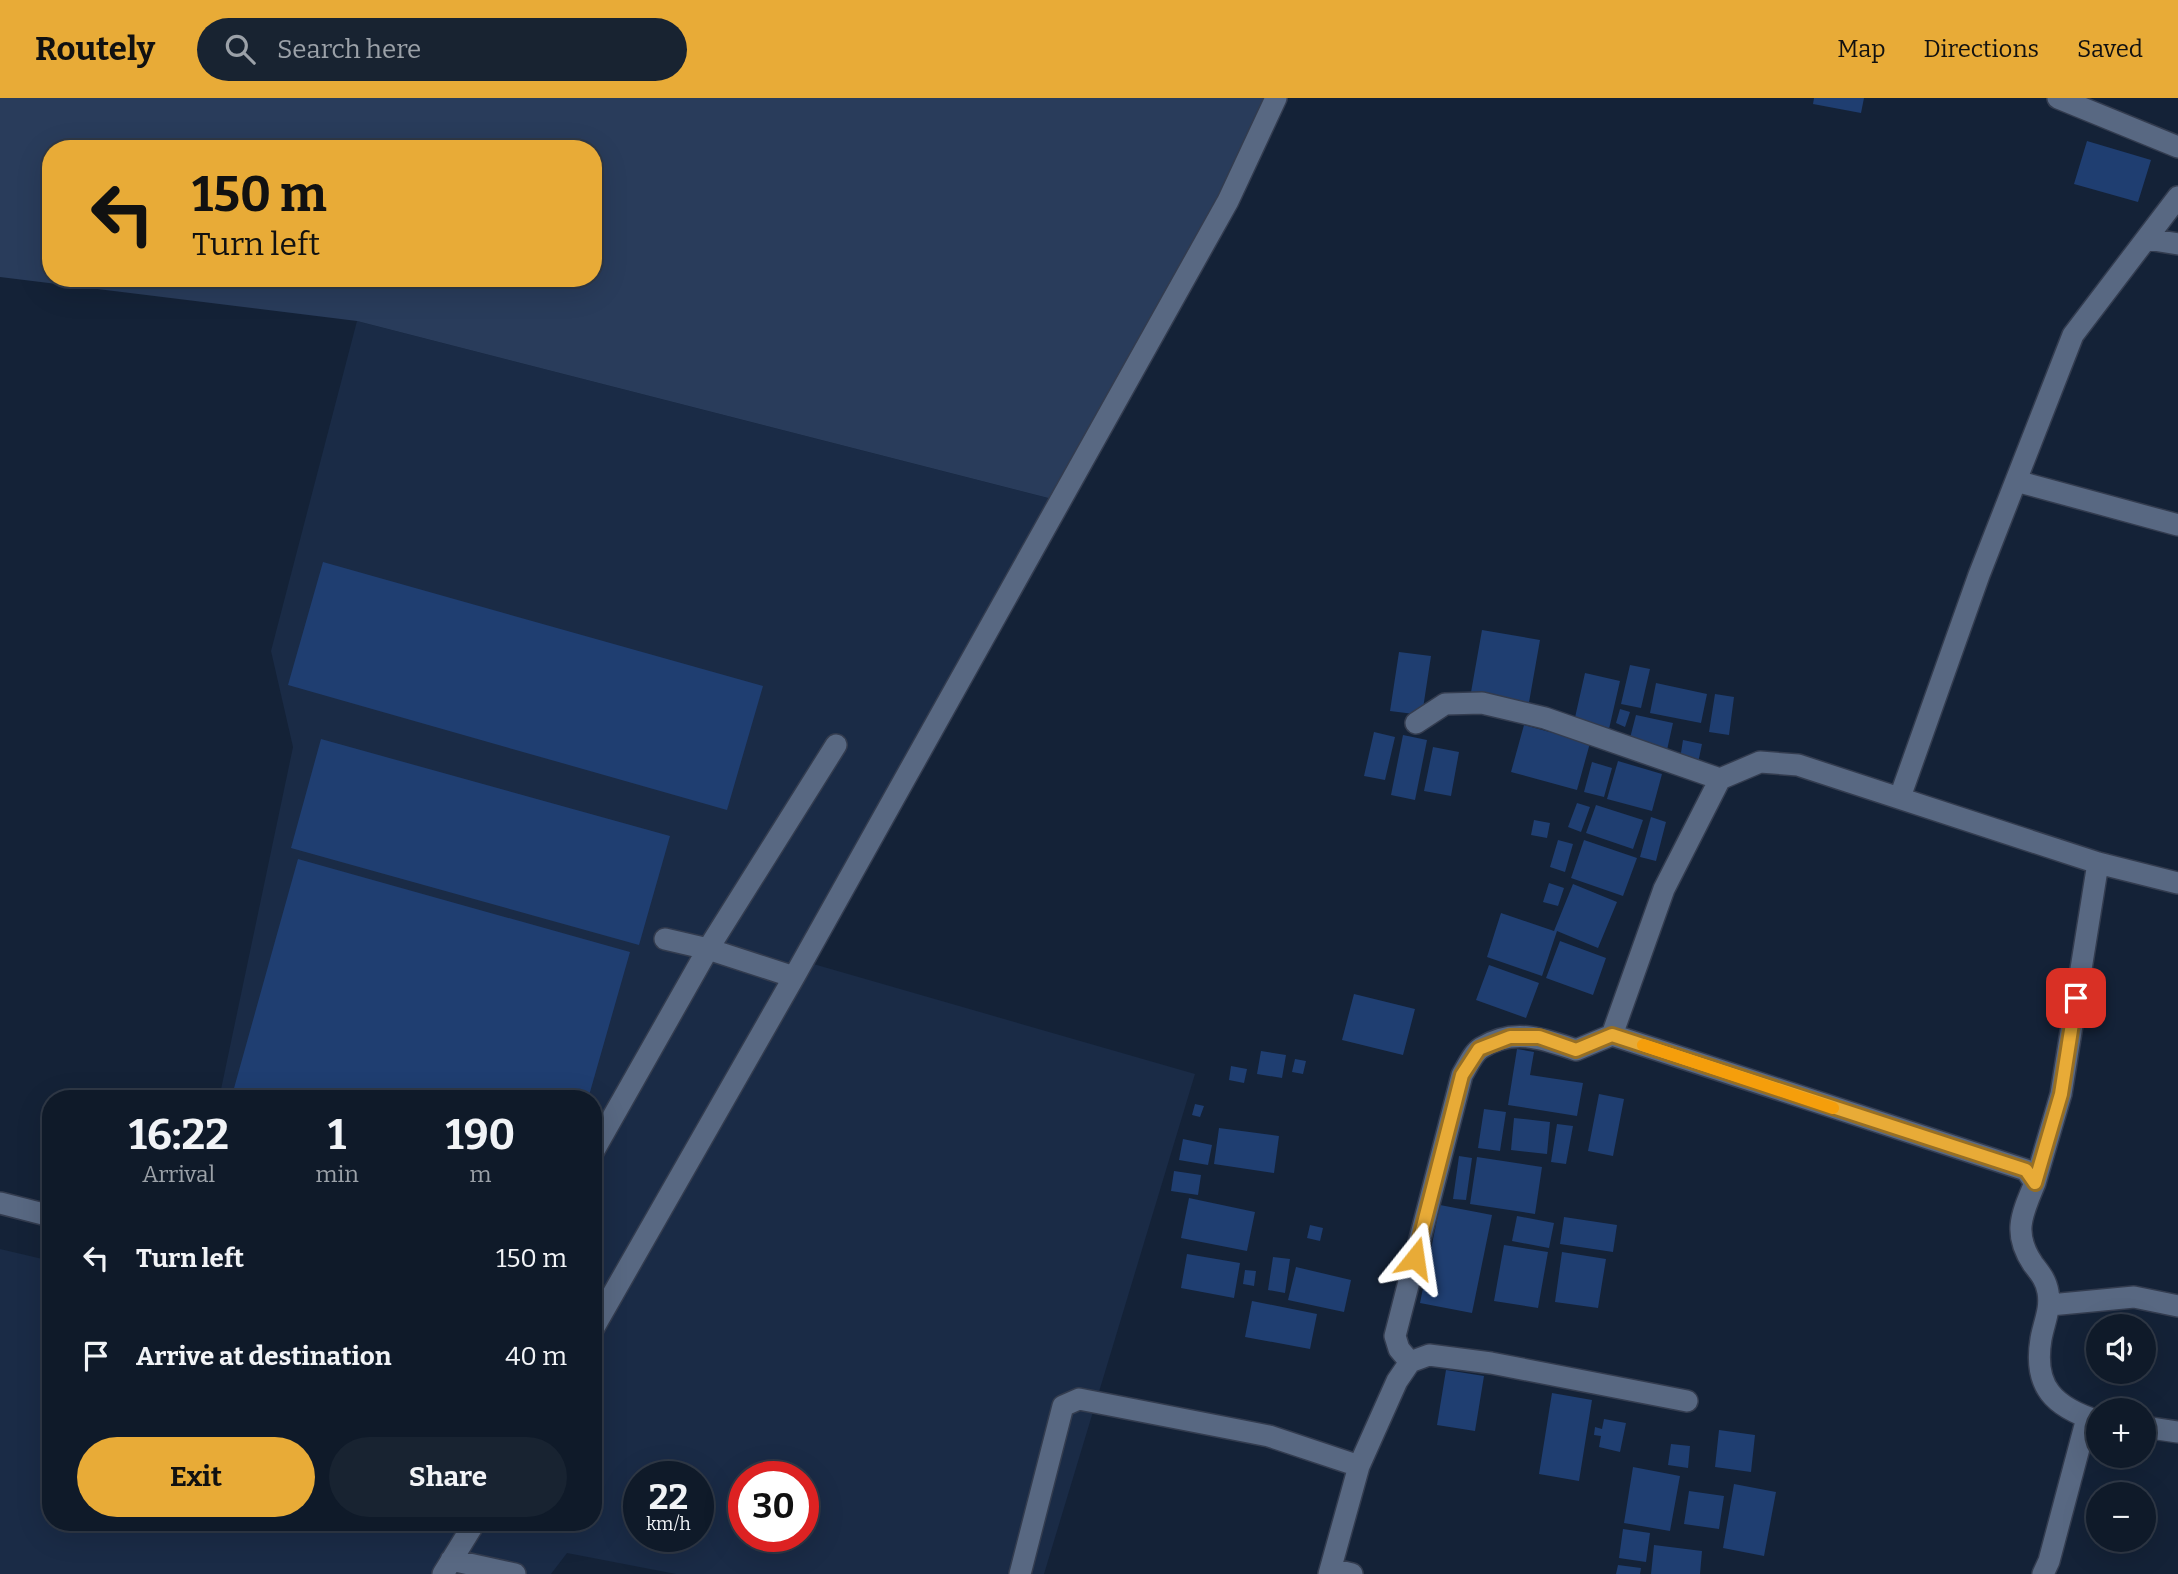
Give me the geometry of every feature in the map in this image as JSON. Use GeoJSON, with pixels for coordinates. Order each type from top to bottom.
{"type":"FeatureCollection","features":[{"type":"Feature","properties":{"kind":"street"},"geometry":{"type":"LineString","coordinates":[[602,1313],[794,977],[1228,201],[1276,98]]}},
{"type":"Feature","properties":{"kind":"street"},"geometry":{"type":"LineString","coordinates":[[2058,98],[2178,147]]}},
{"type":"Feature","properties":{"kind":"street"},"geometry":{"type":"LineString","coordinates":[[1900,797],[1979,575],[2073,335],[2178,197]]}},
{"type":"Feature","properties":{"kind":"street"},"geometry":{"type":"LineString","coordinates":[[2147,239],[2178,244]]}},
{"type":"Feature","properties":{"kind":"street"},"geometry":{"type":"LineString","coordinates":[[2016,481],[2178,525]]}},
{"type":"Feature","properties":{"kind":"street"},"geometry":{"type":"LineString","coordinates":[[1416,723],[1446,704],[1482,703],[1545,718],[1720,779]]}},
{"type":"Feature","properties":{"kind":"street"},"geometry":{"type":"LineString","coordinates":[[602,1136],[708,949],[835,745]]}},
{"type":"Feature","properties":{"kind":"street"},"geometry":{"type":"LineString","coordinates":[[1612,1035],[1664,889],[1720,779],[1760,762],[1798,765],[2098,863],[2178,883]]}},
{"type":"Feature","properties":{"kind":"street"},"geometry":{"type":"LineString","coordinates":[[2086,1417],[2077,1414],[2046,1390],[2039,1367],[2041,1339],[2050,1305],[2047,1283],[2028,1256],[2020,1235],[2024,1210],[2035,1183],[2061,1094],[2098,863]]}},
{"type":"Feature","properties":{"kind":"street"},"geometry":{"type":"LineString","coordinates":[[665,939],[708,949],[794,977]]}},
{"type":"Feature","properties":{"kind":"street"},"geometry":{"type":"LineString","coordinates":[[1410,1362],[1399,1349],[1395,1336],[1462,1075],[1479,1049],[1510,1037],[1539,1037],[1576,1050],[1612,1035],[2026,1170],[2035,1183]]}},
{"type":"Feature","properties":{"kind":"street"},"geometry":{"type":"LineString","coordinates":[[0,1203],[42,1214]]}},
{"type":"Feature","properties":{"kind":"street"},"geometry":{"type":"LineString","coordinates":[[2050,1305],[2134,1297],[2178,1306]]}},
{"type":"Feature","properties":{"kind":"street"},"geometry":{"type":"LineString","coordinates":[[1337,1572],[1360,1466],[1397,1381],[1410,1362],[1429,1355],[1687,1401]]}},
{"type":"Feature","properties":{"kind":"street"},"geometry":{"type":"LineString","coordinates":[[1020,1574],[1063,1406],[1079,1399],[1269,1436],[1360,1466]]}},
{"type":"Feature","properties":{"kind":"street"},"geometry":{"type":"LineString","coordinates":[[2156,1429],[2178,1432]]}},
{"type":"Feature","properties":{"kind":"street"},"geometry":{"type":"LineString","coordinates":[[2043,1574],[2086,1442]]}},
{"type":"Feature","properties":{"kind":"street"},"geometry":{"type":"LineString","coordinates":[[469,1531],[447,1567],[515,1574]]}},
{"type":"Feature","properties":{"kind":"shaded area"},"geometry":{"type":"Polygon","coordinates":[[[0,98],[1272,98],[1064,502],[357,321],[81,287],[602,287],[602,140],[42,140],[42,282],[0,277],[0,98]]]}},
{"type":"Feature","properties":{"kind":"shaded area"},"geometry":{"type":"Polygon","coordinates":[[[357,321],[1064,502],[803,961],[1195,1074],[1044,1574],[676,1574],[567,1553],[551,1574],[0,1574],[0,1249],[42,1259],[42,1531],[602,1531],[602,1090],[221,1090],[293,747],[271,651],[357,321]]]}},
{"type":"Feature","properties":{"kind":"building"},"geometry":{"type":"Polygon","coordinates":[[[1814,98],[1864,98],[1861,113],[1813,104],[1814,98]]]}},
{"type":"Feature","properties":{"kind":"building"},"geometry":{"type":"Polygon","coordinates":[[[2087,141],[2151,160],[2138,202],[2074,184],[2087,141]]]}},
{"type":"Feature","properties":{"kind":"building"},"geometry":{"type":"Polygon","coordinates":[[[323,562],[763,686],[727,810],[288,685],[323,562]]]}},
{"type":"Feature","properties":{"kind":"building"},"geometry":{"type":"Polygon","coordinates":[[[1482,630],[1540,640],[1528,708],[1470,698],[1482,630]]]}},
{"type":"Feature","properties":{"kind":"building"},"geometry":{"type":"Polygon","coordinates":[[[1399,652],[1431,656],[1422,715],[1390,711],[1399,652]]]}},
{"type":"Feature","properties":{"kind":"building"},"geometry":{"type":"Polygon","coordinates":[[[1630,665],[1650,669],[1641,708],[1621,704],[1630,665]]]}},
{"type":"Feature","properties":{"kind":"building"},"geometry":{"type":"Polygon","coordinates":[[[1585,673],[1620,681],[1609,729],[1574,722],[1585,673]]]}},
{"type":"Feature","properties":{"kind":"building"},"geometry":{"type":"Polygon","coordinates":[[[1656,683],[1707,694],[1701,723],[1650,713],[1656,683]]]}},
{"type":"Feature","properties":{"kind":"building"},"geometry":{"type":"Polygon","coordinates":[[[1715,694],[1734,697],[1729,735],[1709,732],[1715,694]]]}},
{"type":"Feature","properties":{"kind":"building"},"geometry":{"type":"Polygon","coordinates":[[[1620,709],[1630,712],[1625,727],[1616,723],[1620,709]]]}},
{"type":"Feature","properties":{"kind":"building"},"geometry":{"type":"Polygon","coordinates":[[[1636,715],[1673,723],[1667,750],[1629,742],[1636,715]]]}},
{"type":"Feature","properties":{"kind":"building"},"geometry":{"type":"Polygon","coordinates":[[[1524,725],[1590,743],[1577,790],[1511,772],[1524,725]]]}},
{"type":"Feature","properties":{"kind":"building"},"geometry":{"type":"Polygon","coordinates":[[[1374,732],[1395,737],[1385,780],[1364,776],[1374,732]]]}},
{"type":"Feature","properties":{"kind":"building"},"geometry":{"type":"Polygon","coordinates":[[[1403,735],[1427,740],[1415,800],[1391,795],[1403,735]]]}},
{"type":"Feature","properties":{"kind":"building"},"geometry":{"type":"Polygon","coordinates":[[[321,739],[670,836],[639,945],[291,848],[321,739]]]}},
{"type":"Feature","properties":{"kind":"building"},"geometry":{"type":"Polygon","coordinates":[[[1683,740],[1702,744],[1698,763],[1680,759],[1683,740]]]}},
{"type":"Feature","properties":{"kind":"building"},"geometry":{"type":"Polygon","coordinates":[[[1433,747],[1459,752],[1451,796],[1424,791],[1433,747]]]}},
{"type":"Feature","properties":{"kind":"building"},"geometry":{"type":"Polygon","coordinates":[[[1618,761],[1662,774],[1652,811],[1607,799],[1618,761]]]}},
{"type":"Feature","properties":{"kind":"building"},"geometry":{"type":"Polygon","coordinates":[[[1592,762],[1612,768],[1604,797],[1584,792],[1592,762]]]}},
{"type":"Feature","properties":{"kind":"building"},"geometry":{"type":"Polygon","coordinates":[[[1577,803],[1590,807],[1581,832],[1568,827],[1577,803]]]}},
{"type":"Feature","properties":{"kind":"building"},"geometry":{"type":"Polygon","coordinates":[[[1596,805],[1643,820],[1633,849],[1586,833],[1596,805]]]}},
{"type":"Feature","properties":{"kind":"building"},"geometry":{"type":"Polygon","coordinates":[[[1651,817],[1666,822],[1656,861],[1640,857],[1651,817]]]}},
{"type":"Feature","properties":{"kind":"building"},"geometry":{"type":"Polygon","coordinates":[[[1534,820],[1550,823],[1547,838],[1531,835],[1534,820]]]}},
{"type":"Feature","properties":{"kind":"building"},"geometry":{"type":"Polygon","coordinates":[[[1558,840],[1573,844],[1565,872],[1550,867],[1558,840]]]}},
{"type":"Feature","properties":{"kind":"building"},"geometry":{"type":"Polygon","coordinates":[[[1584,840],[1637,858],[1623,896],[1571,878],[1584,840]]]}},
{"type":"Feature","properties":{"kind":"building"},"geometry":{"type":"Polygon","coordinates":[[[298,859],[630,952],[591,1090],[234,1090],[298,859]]]}},
{"type":"Feature","properties":{"kind":"building"},"geometry":{"type":"Polygon","coordinates":[[[1549,883],[1564,888],[1558,906],[1543,902],[1549,883]]]}},
{"type":"Feature","properties":{"kind":"building"},"geometry":{"type":"Polygon","coordinates":[[[1573,884],[1617,902],[1598,948],[1557,931],[1542,976],[1487,957],[1501,913],[1554,931],[1573,884]]]}},
{"type":"Feature","properties":{"kind":"building"},"geometry":{"type":"Polygon","coordinates":[[[1560,941],[1606,958],[1593,995],[1546,978],[1560,941]]]}},
{"type":"Feature","properties":{"kind":"building"},"geometry":{"type":"Polygon","coordinates":[[[1489,965],[1539,983],[1526,1018],[1476,1000],[1489,965]]]}},
{"type":"Feature","properties":{"kind":"building"},"geometry":{"type":"Polygon","coordinates":[[[1354,994],[1415,1009],[1403,1055],[1342,1040],[1354,994]]]}},
{"type":"Feature","properties":{"kind":"building"},"geometry":{"type":"Polygon","coordinates":[[[1517,1049],[1534,1052],[1530,1075],[1583,1083],[1577,1116],[1508,1105],[1517,1049]]]}},
{"type":"Feature","properties":{"kind":"building"},"geometry":{"type":"Polygon","coordinates":[[[1261,1051],[1286,1055],[1282,1078],[1257,1074],[1261,1051]]]}},
{"type":"Feature","properties":{"kind":"building"},"geometry":{"type":"Polygon","coordinates":[[[1295,1059],[1306,1061],[1303,1074],[1292,1072],[1295,1059]]]}},
{"type":"Feature","properties":{"kind":"building"},"geometry":{"type":"Polygon","coordinates":[[[1231,1066],[1247,1069],[1244,1083],[1229,1080],[1231,1066]]]}},
{"type":"Feature","properties":{"kind":"building"},"geometry":{"type":"Polygon","coordinates":[[[1599,1094],[1624,1099],[1613,1156],[1588,1151],[1599,1094]]]}},
{"type":"Feature","properties":{"kind":"building"},"geometry":{"type":"Polygon","coordinates":[[[1195,1104],[1204,1106],[1200,1117],[1192,1115],[1195,1104]]]}},
{"type":"Feature","properties":{"kind":"building"},"geometry":{"type":"Polygon","coordinates":[[[1484,1109],[1506,1112],[1500,1151],[1478,1148],[1484,1109]]]}},
{"type":"Feature","properties":{"kind":"building"},"geometry":{"type":"Polygon","coordinates":[[[1514,1118],[1550,1122],[1547,1154],[1511,1150],[1514,1118]]]}},
{"type":"Feature","properties":{"kind":"building"},"geometry":{"type":"Polygon","coordinates":[[[1557,1124],[1573,1126],[1566,1164],[1551,1162],[1557,1124]]]}},
{"type":"Feature","properties":{"kind":"building"},"geometry":{"type":"Polygon","coordinates":[[[1219,1128],[1279,1136],[1274,1173],[1214,1164],[1219,1128]]]}},
{"type":"Feature","properties":{"kind":"building"},"geometry":{"type":"Polygon","coordinates":[[[1183,1139],[1212,1145],[1208,1165],[1179,1160],[1183,1139]]]}},
{"type":"Feature","properties":{"kind":"building"},"geometry":{"type":"Polygon","coordinates":[[[1459,1156],[1472,1158],[1466,1200],[1453,1199],[1459,1156]]]}},
{"type":"Feature","properties":{"kind":"building"},"geometry":{"type":"Polygon","coordinates":[[[1477,1157],[1542,1167],[1535,1214],[1470,1204],[1477,1157]]]}},
{"type":"Feature","properties":{"kind":"building"},"geometry":{"type":"Polygon","coordinates":[[[1174,1171],[1201,1175],[1198,1195],[1171,1191],[1174,1171]]]}},
{"type":"Feature","properties":{"kind":"building"},"geometry":{"type":"Polygon","coordinates":[[[1189,1198],[1255,1212],[1247,1251],[1181,1238],[1189,1198]]]}},
{"type":"Feature","properties":{"kind":"building"},"geometry":{"type":"Polygon","coordinates":[[[1440,1205],[1492,1215],[1472,1313],[1420,1303],[1440,1205]]]}},
{"type":"Feature","properties":{"kind":"building"},"geometry":{"type":"Polygon","coordinates":[[[1517,1216],[1554,1223],[1549,1248],[1512,1241],[1517,1216]]]}},
{"type":"Feature","properties":{"kind":"building"},"geometry":{"type":"Polygon","coordinates":[[[1564,1217],[1617,1225],[1613,1252],[1560,1244],[1564,1217]]]}},
{"type":"Feature","properties":{"kind":"building"},"geometry":{"type":"Polygon","coordinates":[[[1310,1225],[1323,1228],[1320,1241],[1307,1238],[1310,1225]]]}},
{"type":"Feature","properties":{"kind":"building"},"geometry":{"type":"Polygon","coordinates":[[[1504,1245],[1548,1252],[1538,1308],[1494,1301],[1504,1245]]]}},
{"type":"Feature","properties":{"kind":"building"},"geometry":{"type":"Polygon","coordinates":[[[1562,1252],[1606,1259],[1598,1308],[1555,1302],[1562,1252]]]}},
{"type":"Feature","properties":{"kind":"building"},"geometry":{"type":"Polygon","coordinates":[[[1187,1254],[1240,1263],[1234,1298],[1181,1288],[1187,1254]]]}},
{"type":"Feature","properties":{"kind":"building"},"geometry":{"type":"Polygon","coordinates":[[[1273,1257],[1290,1259],[1285,1293],[1268,1290],[1273,1257]]]}},
{"type":"Feature","properties":{"kind":"building"},"geometry":{"type":"Polygon","coordinates":[[[1296,1267],[1351,1280],[1344,1312],[1288,1300],[1296,1267]]]}},
{"type":"Feature","properties":{"kind":"building"},"geometry":{"type":"Polygon","coordinates":[[[1245,1270],[1256,1271],[1254,1286],[1243,1284],[1245,1270]]]}},
{"type":"Feature","properties":{"kind":"building"},"geometry":{"type":"Polygon","coordinates":[[[1252,1301],[1317,1314],[1310,1349],[1245,1337],[1252,1301]]]}},
{"type":"Feature","properties":{"kind":"building"},"geometry":{"type":"Polygon","coordinates":[[[1446,1370],[1484,1376],[1475,1431],[1437,1425],[1446,1370]]]}},
{"type":"Feature","properties":{"kind":"building"},"geometry":{"type":"Polygon","coordinates":[[[1552,1393],[1592,1400],[1579,1481],[1539,1474],[1552,1393]]]}},
{"type":"Feature","properties":{"kind":"building"},"geometry":{"type":"Polygon","coordinates":[[[1604,1419],[1626,1423],[1620,1452],[1599,1447],[1601,1436],[1594,1435],[1595,1427],[1602,1429],[1604,1419]]]}},
{"type":"Feature","properties":{"kind":"building"},"geometry":{"type":"Polygon","coordinates":[[[1719,1430],[1755,1435],[1751,1472],[1715,1467],[1719,1430]]]}},
{"type":"Feature","properties":{"kind":"building"},"geometry":{"type":"Polygon","coordinates":[[[1671,1444],[1690,1446],[1688,1468],[1668,1465],[1671,1444]]]}},
{"type":"Feature","properties":{"kind":"building"},"geometry":{"type":"Polygon","coordinates":[[[1633,1467],[1680,1476],[1670,1531],[1624,1523],[1633,1467]]]}},
{"type":"Feature","properties":{"kind":"building"},"geometry":{"type":"Polygon","coordinates":[[[1734,1484],[1776,1492],[1764,1556],[1723,1548],[1734,1484]]]}},
{"type":"Feature","properties":{"kind":"building"},"geometry":{"type":"Polygon","coordinates":[[[1689,1491],[1724,1496],[1719,1529],[1684,1524],[1689,1491]]]}},
{"type":"Feature","properties":{"kind":"building"},"geometry":{"type":"Polygon","coordinates":[[[1623,1529],[1650,1533],[1646,1562],[1619,1558],[1623,1529]]]}},
{"type":"Feature","properties":{"kind":"building"},"geometry":{"type":"Polygon","coordinates":[[[1654,1545],[1702,1551],[1700,1574],[1651,1574],[1654,1545]]]}},
{"type":"Feature","properties":{"kind":"building"},"geometry":{"type":"Polygon","coordinates":[[[1618,1565],[1641,1568],[1640,1574],[1616,1574],[1618,1565]]]}},
{"type":"Feature","properties":{"kind":"slow traffic"},"geometry":{"type":"LineString","coordinates":[[1643,1045],[1833,1108]]}},
{"type":"Feature","properties":{"kind":"route"},"geometry":{"type":"LineString","coordinates":[[1415,1258],[1462,1075],[1479,1049],[1494,1043],[1510,1037],[1539,1037],[1576,1050],[1612,1035],[2026,1170],[2035,1183],[2061,1094],[2076,998]]}}]}
